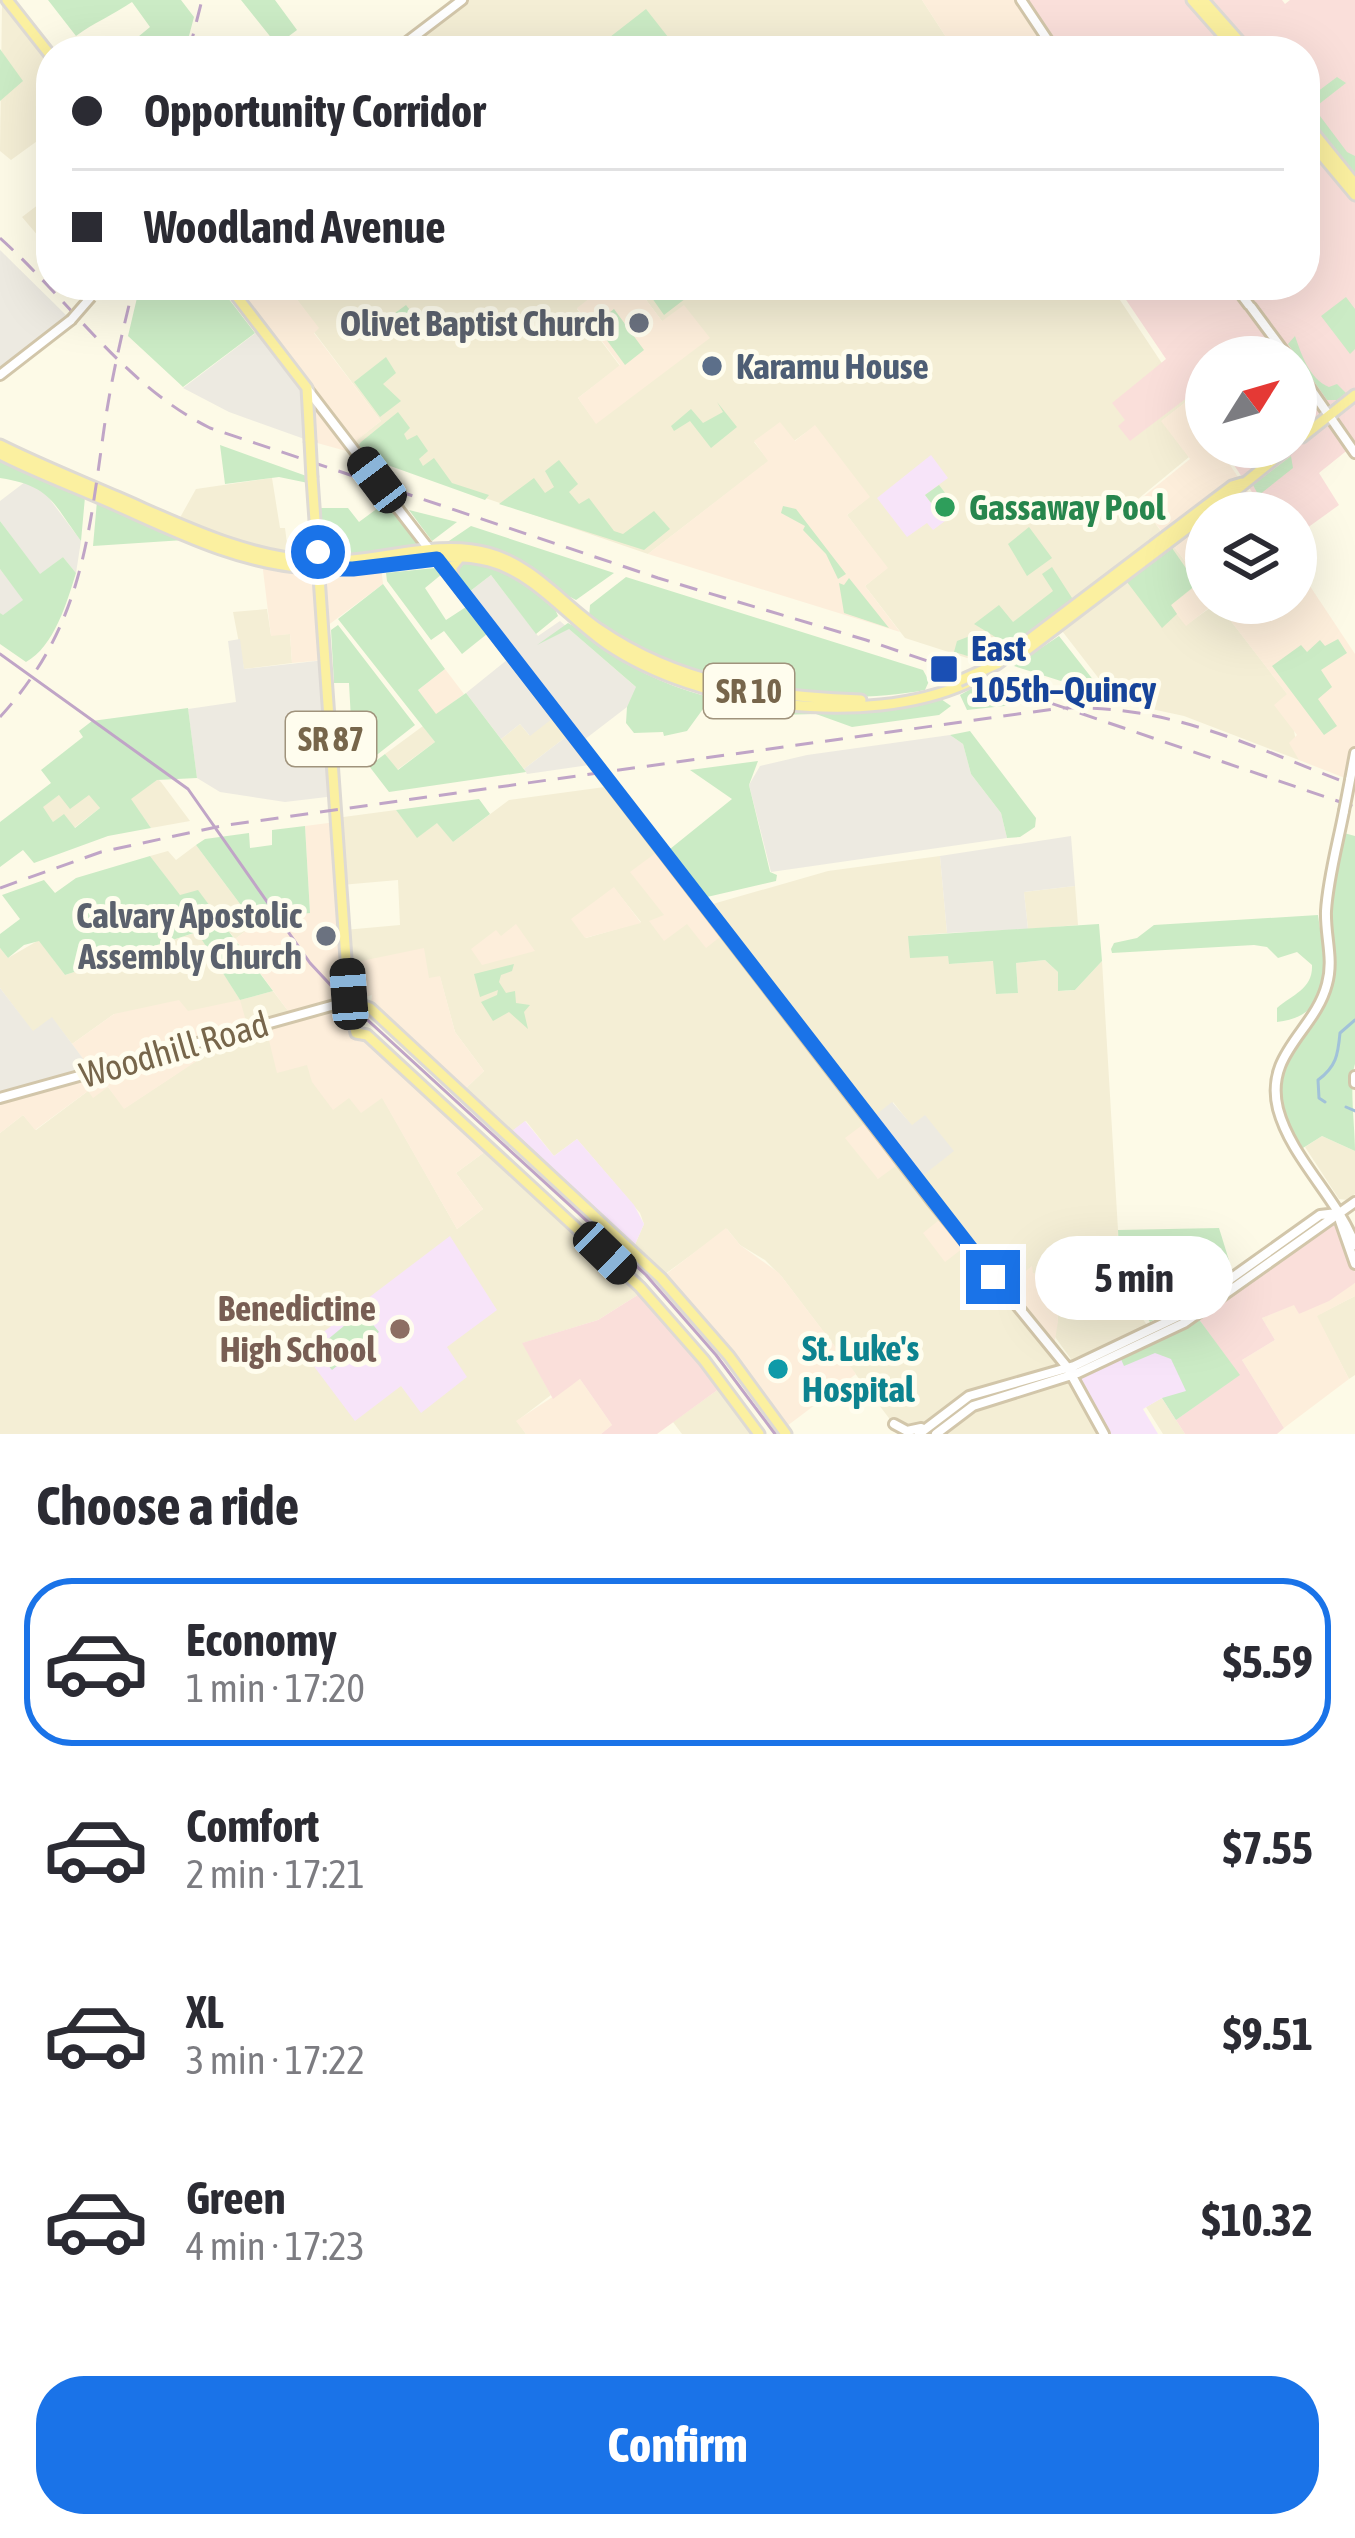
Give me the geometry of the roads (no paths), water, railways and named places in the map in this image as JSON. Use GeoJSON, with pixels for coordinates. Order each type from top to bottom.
{"type":"FeatureCollection","features":[{"type":"Feature","properties":{"kind":"main road"},"geometry":{"type":"LineString","coordinates":[[7,0],[36,37]]}},
{"type":"Feature","properties":{"kind":"main road"},"geometry":{"type":"LineString","coordinates":[[415,36],[462,0]]}},
{"type":"Feature","properties":{"kind":"main road"},"geometry":{"type":"LineString","coordinates":[[1022,0],[1045,36]]}},
{"type":"Feature","properties":{"kind":"main road"},"geometry":{"type":"LineString","coordinates":[[1192,0],[1224,36]]}},
{"type":"Feature","properties":{"kind":"main road"},"geometry":{"type":"LineString","coordinates":[[1203,0],[1235,36]]}},
{"type":"Feature","properties":{"kind":"main road"},"geometry":{"type":"LineString","coordinates":[[1320,141],[1355,184]]}},
{"type":"Feature","properties":{"kind":"main road"},"geometry":{"type":"LineString","coordinates":[[1320,153],[1355,195]]}},
{"type":"Feature","properties":{"kind":"main road"},"geometry":{"type":"LineString","coordinates":[[0,375],[71,320],[88,300]]}},
{"type":"Feature","properties":{"kind":"main road"},"geometry":{"type":"LineString","coordinates":[[240,300],[916,1181],[1070,1371],[1105,1434]]}},
{"type":"Feature","properties":{"kind":"main road"},"geometry":{"type":"LineString","coordinates":[[1245,300],[1272,336]]}},
{"type":"Feature","properties":{"kind":"main road","name":"SR 87"},"geometry":{"type":"LineString","coordinates":[[307,388],[349,1001],[356,1033],[367,1036],[640,1287],[696,1350],[759,1434]]}},
{"type":"Feature","properties":{"kind":"main road","name":"SR 10"},"geometry":{"type":"LineString","coordinates":[[1317,426],[1355,395]]}},
{"type":"Feature","properties":{"kind":"main road"},"geometry":{"type":"LineString","coordinates":[[1317,398],[1355,453]]}},
{"type":"Feature","properties":{"kind":"main road","name":"SR 10"},"geometry":{"type":"LineString","coordinates":[[0,445],[233,547],[319,565]]}},
{"type":"Feature","properties":{"kind":"main road","name":"SR 10"},"geometry":{"type":"LineString","coordinates":[[0,454],[226,552],[268,563],[353,569],[476,550],[506,559],[638,654],[733,688],[874,700],[963,682]]}},
{"type":"Feature","properties":{"kind":"main road","name":"SR 10"},"geometry":{"type":"LineString","coordinates":[[1232,492],[1262,468]]}},
{"type":"Feature","properties":{"kind":"main road","name":"SR 10"},"geometry":{"type":"LineString","coordinates":[[1000,664],[1242,483]]}},
{"type":"Feature","properties":{"kind":"main road","name":"SR 10"},"geometry":{"type":"LineString","coordinates":[[434,555],[486,560],[514,571],[613,648],[652,670],[708,691],[753,700],[850,706],[907,701],[1000,664],[1185,530]]}},
{"type":"Feature","properties":{"kind":"main road"},"geometry":{"type":"LineString","coordinates":[[452,578],[452,567],[460,557]]}},
{"type":"Feature","properties":{"kind":"main road"},"geometry":{"type":"LineString","coordinates":[[1355,753],[1327,901],[1331,958],[1327,984],[1317,1007],[1284,1052],[1276,1081],[1282,1121],[1355,1245]]}},
{"type":"Feature","properties":{"kind":"main road"},"geometry":{"type":"LineString","coordinates":[[370,1009],[373,994]]}},
{"type":"Feature","properties":{"kind":"main road"},"geometry":{"type":"LineString","coordinates":[[349,1001],[370,1009],[662,1277],[729,1356],[786,1434]]}},
{"type":"Feature","properties":{"kind":"main road","name":"Woodhill Road"},"geometry":{"type":"LineString","coordinates":[[0,1098],[349,1001]]}},
{"type":"Feature","properties":{"kind":"main road"},"geometry":{"type":"LineString","coordinates":[[1322,1185],[1340,1202],[1355,1201]]}},
{"type":"Feature","properties":{"kind":"main road"},"geometry":{"type":"LineString","coordinates":[[919,1434],[969,1396],[1070,1371],[1188,1311],[1320,1215],[1327,1206],[1322,1185]]}},
{"type":"Feature","properties":{"kind":"main road"},"geometry":{"type":"LineString","coordinates":[[936,1434],[974,1406],[1191,1319],[1355,1201]]}},
{"type":"Feature","properties":{"kind":"main road"},"geometry":{"type":"LineString","coordinates":[[1320,1215],[1339,1213]]}},
{"type":"Feature","properties":{"kind":"main road"},"geometry":{"type":"LineString","coordinates":[[1339,1213],[1355,1264]]}},
{"type":"Feature","properties":{"kind":"main road"},"geometry":{"type":"LineString","coordinates":[[894,1424],[910,1431],[928,1425]]}},
{"type":"Feature","properties":{"kind":"waterway"},"geometry":{"type":"LineString","coordinates":[[1325,1102],[1319,1098],[1318,1080],[1335,1060],[1340,1033],[1355,1020]]}},
{"type":"Feature","properties":{"kind":"waterway"},"geometry":{"type":"LineString","coordinates":[[1346,1107],[1355,1111]]}},
{"type":"Feature","properties":{"kind":"tram line"},"geometry":{"type":"LineString","coordinates":[[0,654],[188,789],[310,963],[338,993]]}},
{"type":"Feature","properties":{"kind":"tram line"},"geometry":{"type":"LineString","coordinates":[[362,1015],[646,1275],[716,1355],[775,1434]]}},
{"type":"Feature","properties":{"kind":"railway"},"geometry":{"type":"LineString","coordinates":[[193,36],[202,0]]}},
{"type":"Feature","properties":{"kind":"railway"},"geometry":{"type":"LineString","coordinates":[[0,238],[36,274]]}},
{"type":"Feature","properties":{"kind":"railway"},"geometry":{"type":"LineString","coordinates":[[61,300],[124,366],[210,428],[658,578],[866,640],[1355,807]]}},
{"type":"Feature","properties":{"kind":"railway"},"geometry":{"type":"LineString","coordinates":[[0,717],[48,650],[76,582],[130,300]]}},
{"type":"Feature","properties":{"kind":"railway"},"geometry":{"type":"LineString","coordinates":[[0,888],[101,852],[221,826],[1061,708],[1140,713],[1176,721],[1355,786]]}},
{"type":"Feature","properties":{"kind":"place","name":"Olivet Baptist Church"},"geometry":{"type":"Point","coordinates":[639,323]}},
{"type":"Feature","properties":{"kind":"place","name":"Karamu House"},"geometry":{"type":"Point","coordinates":[712,366]}},
{"type":"Feature","properties":{"kind":"place","name":"Gassaway Pool"},"geometry":{"type":"Point","coordinates":[945,507]}},
{"type":"Feature","properties":{"kind":"place","name":"East 105th–Quincy"},"geometry":{"type":"Point","coordinates":[944,669]}},
{"type":"Feature","properties":{"kind":"place","name":"Calvary Apostolic Assembly Church"},"geometry":{"type":"Point","coordinates":[326,936]}},
{"type":"Feature","properties":{"kind":"place","name":"Benedictine High School"},"geometry":{"type":"Point","coordinates":[400,1329]}},
{"type":"Feature","properties":{"kind":"place","name":"St. Luke's Hospital"},"geometry":{"type":"Point","coordinates":[778,1369]}}]}
